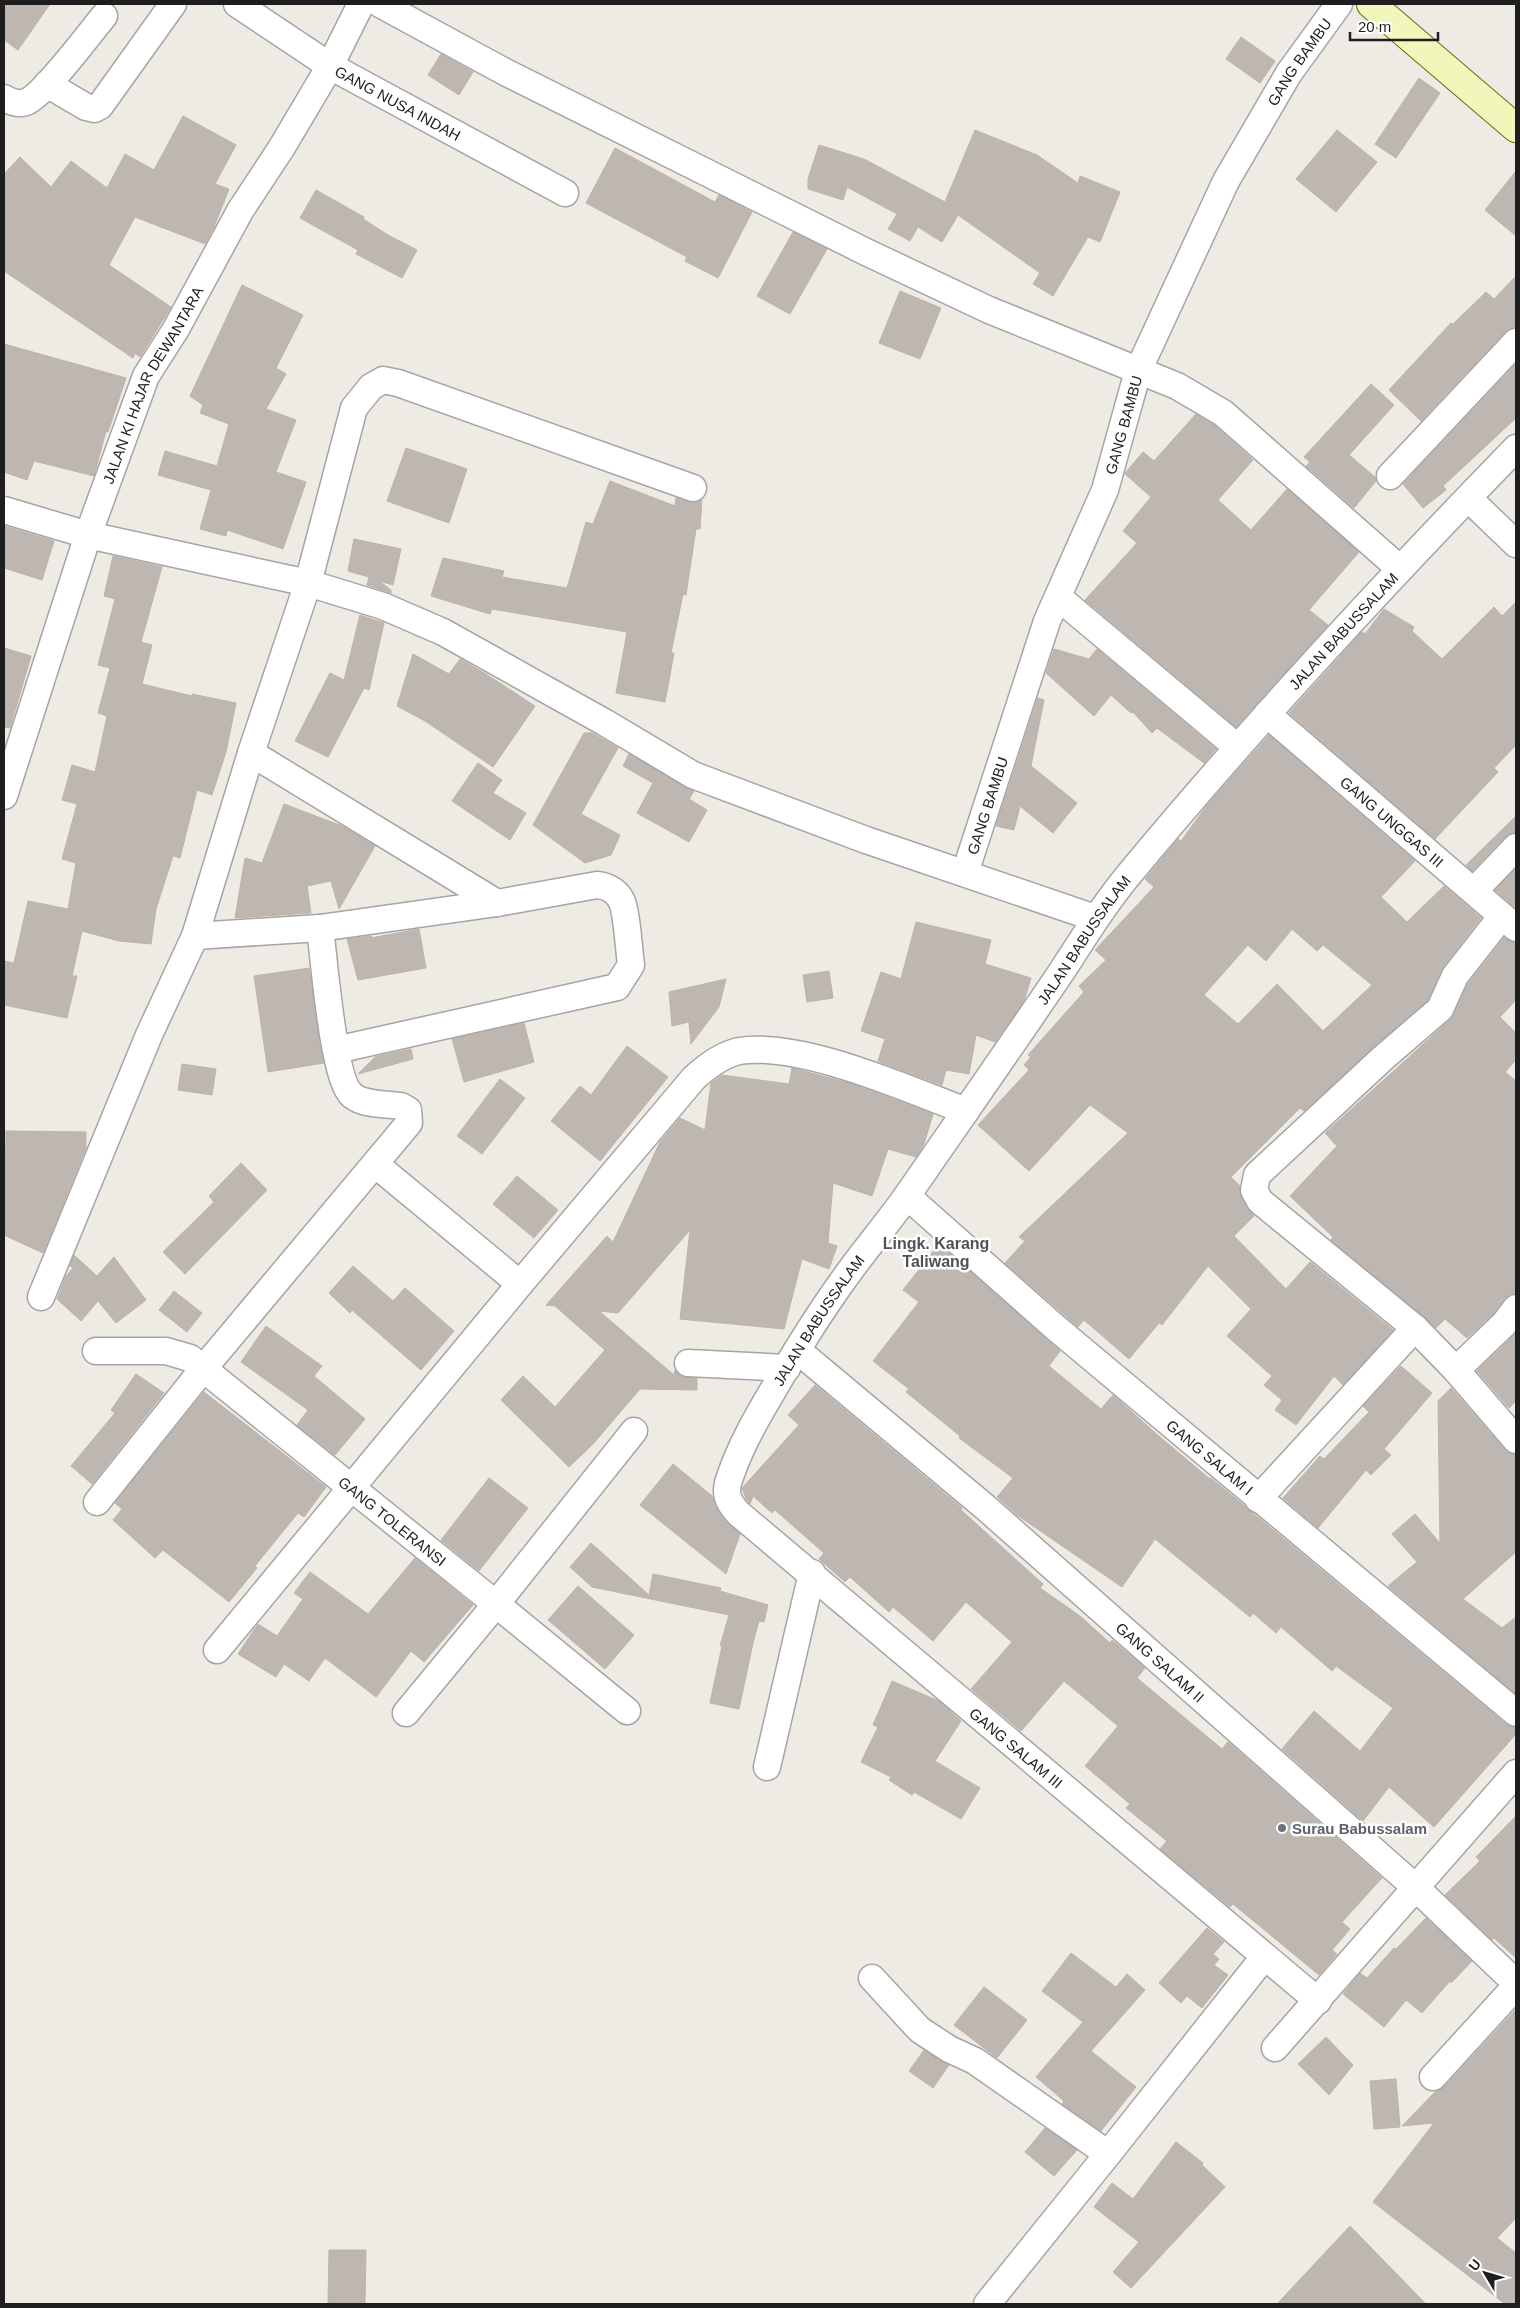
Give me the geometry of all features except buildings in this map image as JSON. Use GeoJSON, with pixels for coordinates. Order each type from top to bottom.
{"type":"FeatureCollection","features":[{"type":"Feature","properties":{"kind":"main road"},"geometry":{"type":"LineString","coordinates":[[1371,4],[1516,128]]}},
{"type":"Feature","properties":{"kind":"street"},"geometry":{"type":"LineString","coordinates":[[47,84],[86,107],[94,109],[100,106],[173,4]]}},
{"type":"Feature","properties":{"kind":"street","name":"GANG NUSA INDAH"},"geometry":{"type":"LineString","coordinates":[[237,4],[330,66],[565,193]]}},
{"type":"Feature","properties":{"kind":"street","name":"JALAN KI HAJAR DEWANTARA"},"geometry":{"type":"LineString","coordinates":[[4,796],[88,535],[146,376],[176,330],[240,212],[282,147],[330,66],[361,4]]}},
{"type":"Feature","properties":{"kind":"street"},"geometry":{"type":"LineString","coordinates":[[380,4],[507,73],[856,247],[989,310],[1177,386],[1222,413],[1400,568]]}},
{"type":"Feature","properties":{"kind":"street","name":"GANG BAMBU"},"geometry":{"type":"LineString","coordinates":[[964,873],[1048,621],[1105,490],[1138,371],[1226,181],[1289,74],[1339,4]]}},
{"type":"Feature","properties":{"kind":"street"},"geometry":{"type":"LineString","coordinates":[[4,98],[16,104],[26,102],[47,84],[104,16]]}},
{"type":"Feature","properties":{"kind":"street"},"geometry":{"type":"LineString","coordinates":[[1390,476],[1516,342]]}},
{"type":"Feature","properties":{"kind":"street"},"geometry":{"type":"LineString","coordinates":[[40,1297],[149,1035],[195,936],[308,583],[354,408],[371,387],[383,380],[398,383],[693,488]]}},
{"type":"Feature","properties":{"kind":"street","name":"JALAN BABUSSALAM"},"geometry":{"type":"LineString","coordinates":[[727,1488],[730,1476],[752,1427],[792,1359],[844,1279],[907,1196],[1062,970],[1095,918],[1129,874],[1237,747],[1400,568],[1516,448]]}},
{"type":"Feature","properties":{"kind":"street"},"geometry":{"type":"LineString","coordinates":[[1468,498],[1516,544]]}},
{"type":"Feature","properties":{"kind":"street"},"geometry":{"type":"LineString","coordinates":[[4,510],[88,535],[308,583],[383,606],[444,632],[604,722],[693,776],[866,840],[1095,918]]}},
{"type":"Feature","properties":{"kind":"street"},"geometry":{"type":"LineString","coordinates":[[1058,597],[1237,747]]}},
{"type":"Feature","properties":{"kind":"street","name":"GANG UNGGAS III"},"geometry":{"type":"LineString","coordinates":[[1267,714],[1509,922]]}},
{"type":"Feature","properties":{"kind":"street"},"geometry":{"type":"LineString","coordinates":[[252,754],[497,903]]}},
{"type":"Feature","properties":{"kind":"street"},"geometry":{"type":"LineString","coordinates":[[1474,891],[1516,847]]}},
{"type":"Feature","properties":{"kind":"street"},"geometry":{"type":"LineString","coordinates":[[195,936],[320,928],[497,903],[597,885],[606,886],[622,902],[631,965],[616,987],[336,1050]]}},
{"type":"Feature","properties":{"kind":"street"},"geometry":{"type":"LineString","coordinates":[[1509,922],[1455,976],[1440,1009],[1383,1058],[1264,1169],[1257,1176],[1254,1190],[1260,1201],[1415,1328],[1456,1370],[1516,1440]]}},
{"type":"Feature","properties":{"kind":"street"},"geometry":{"type":"LineString","coordinates":[[97,1502],[203,1368],[409,1123],[408,1110],[401,1106],[354,1098],[346,1089],[336,1050],[320,928]]}},
{"type":"Feature","properties":{"kind":"street"},"geometry":{"type":"LineString","coordinates":[[217,1650],[520,1284],[694,1078],[710,1063],[739,1052],[780,1050],[834,1063],[966,1110]]}},
{"type":"Feature","properties":{"kind":"street"},"geometry":{"type":"LineString","coordinates":[[375,1164],[520,1284]]}},
{"type":"Feature","properties":{"kind":"street","name":"GANG SALAM I"},"geometry":{"type":"LineString","coordinates":[[907,1196],[1056,1328],[1516,1713]]}},
{"type":"Feature","properties":{"kind":"street"},"geometry":{"type":"LineString","coordinates":[[1456,1370],[1504,1324],[1516,1308]]}},
{"type":"Feature","properties":{"kind":"street"},"geometry":{"type":"LineString","coordinates":[[1258,1498],[1415,1328]]}},
{"type":"Feature","properties":{"kind":"street","name":"GANG TOLERANSI"},"geometry":{"type":"LineString","coordinates":[[96,1351],[166,1351],[190,1358],[627,1711]]}},
{"type":"Feature","properties":{"kind":"street"},"geometry":{"type":"LineString","coordinates":[[688,1363],[792,1359]]}},
{"type":"Feature","properties":{"kind":"street","name":"GANG SALAM II"},"geometry":{"type":"LineString","coordinates":[[792,1359],[985,1507],[1415,1887],[1516,1984]]}},
{"type":"Feature","properties":{"kind":"street"},"geometry":{"type":"LineString","coordinates":[[406,1714],[634,1431]]}},
{"type":"Feature","properties":{"kind":"street","name":"GANG SALAM III"},"geometry":{"type":"LineString","coordinates":[[727,1488],[726,1495],[730,1505],[738,1513],[812,1573],[886,1638],[1318,2001]]}},
{"type":"Feature","properties":{"kind":"street"},"geometry":{"type":"LineString","coordinates":[[767,1767],[812,1573]]}},
{"type":"Feature","properties":{"kind":"street"},"geometry":{"type":"LineString","coordinates":[[1276,2048],[1516,1773]]}},
{"type":"Feature","properties":{"kind":"street"},"geometry":{"type":"LineString","coordinates":[[987,2304],[1264,1957]]}},
{"type":"Feature","properties":{"kind":"street"},"geometry":{"type":"LineString","coordinates":[[872,1978],[920,2030],[949,2049],[975,2061],[1108,2154]]}},
{"type":"Feature","properties":{"kind":"street"},"geometry":{"type":"LineString","coordinates":[[1433,2077],[1516,1984]]}},
{"type":"Feature","properties":{"kind":"place","name":"Surau Babussalam"},"geometry":{"type":"Point","coordinates":[1282,1828]}},
{"type":"Feature","properties":{"kind":"district","name":"Lingk. Karang Taliwang"},"geometry":{"type":"Point","coordinates":[936,1252]}}]}
